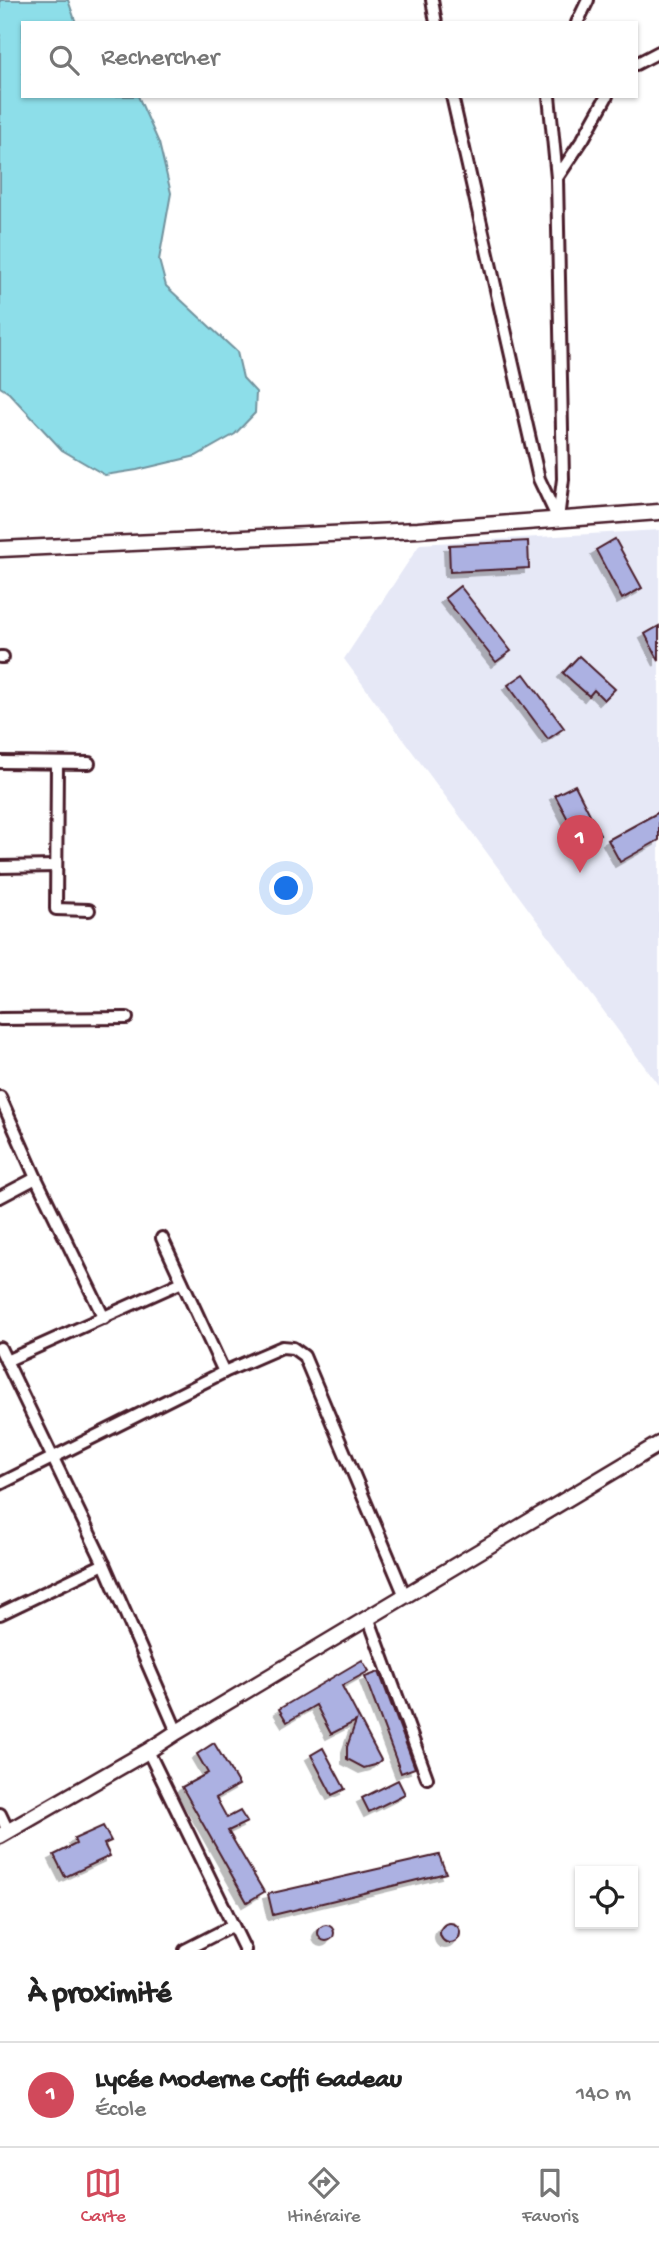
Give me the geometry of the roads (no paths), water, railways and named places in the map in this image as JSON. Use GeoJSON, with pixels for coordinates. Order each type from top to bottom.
{"type":"FeatureCollection","features":[{"type":"Feature","properties":{"kind":"street"},"geometry":{"type":"LineString","coordinates":[[432,0],[436,21]]}},
{"type":"Feature","properties":{"kind":"street"},"geometry":{"type":"LineString","coordinates":[[578,21],[588,0]]}},
{"type":"Feature","properties":{"kind":"street"},"geometry":{"type":"LineString","coordinates":[[638,63],[659,52]]}},
{"type":"Feature","properties":{"kind":"street"},"geometry":{"type":"LineString","coordinates":[[452,98],[539,479],[558,519]]}},
{"type":"Feature","properties":{"kind":"street"},"geometry":{"type":"LineString","coordinates":[[549,98],[557,178],[564,479],[558,519]]}},
{"type":"Feature","properties":{"kind":"street"},"geometry":{"type":"LineString","coordinates":[[557,178],[606,98]]}},
{"type":"Feature","properties":{"kind":"street"},"geometry":{"type":"LineString","coordinates":[[0,549],[376,532],[659,512]]}},
{"type":"Feature","properties":{"kind":"street"},"geometry":{"type":"LineString","coordinates":[[0,762],[89,763]]}},
{"type":"Feature","properties":{"kind":"street"},"geometry":{"type":"LineString","coordinates":[[57,763],[55,909],[89,910]]}},
{"type":"Feature","properties":{"kind":"street"},"geometry":{"type":"LineString","coordinates":[[0,867],[56,866]]}},
{"type":"Feature","properties":{"kind":"street"},"geometry":{"type":"LineString","coordinates":[[0,1019],[127,1018]]}},
{"type":"Feature","properties":{"kind":"street"},"geometry":{"type":"LineString","coordinates":[[0,1097],[104,1318]]}},
{"type":"Feature","properties":{"kind":"street"},"geometry":{"type":"LineString","coordinates":[[0,1196],[36,1178]]}},
{"type":"Feature","properties":{"kind":"street"},"geometry":{"type":"LineString","coordinates":[[162,1238],[225,1372]]}},
{"type":"Feature","properties":{"kind":"street"},"geometry":{"type":"LineString","coordinates":[[6,1362],[182,1282]]}},
{"type":"Feature","properties":{"kind":"street"},"geometry":{"type":"LineString","coordinates":[[0,1484],[225,1372],[282,1347],[293,1348],[304,1356],[405,1595]]}},
{"type":"Feature","properties":{"kind":"street"},"geometry":{"type":"LineString","coordinates":[[0,1348],[104,1564],[177,1732]]}},
{"type":"Feature","properties":{"kind":"street"},"geometry":{"type":"LineString","coordinates":[[0,1814],[4,1834],[148,1751],[659,1444]]}},
{"type":"Feature","properties":{"kind":"street"},"geometry":{"type":"LineString","coordinates":[[0,1614],[104,1564]]}},
{"type":"Feature","properties":{"kind":"street"},"geometry":{"type":"LineString","coordinates":[[368,1617],[427,1778]]}},
{"type":"Feature","properties":{"kind":"street"},"geometry":{"type":"LineString","coordinates":[[148,1751],[245,1950]]}},
{"type":"Feature","properties":{"kind":"street"},"geometry":{"type":"LineString","coordinates":[[185,1950],[232,1926]]}},
{"type":"Feature","properties":{"kind":"water"},"geometry":{"type":"Polygon","coordinates":[[[0,0],[68,0],[75,21],[21,21],[21,98],[139,98],[159,143],[171,193],[159,260],[166,286],[237,352],[243,378],[256,392],[255,413],[235,434],[196,456],[105,475],[62,450],[9,393],[0,387],[0,0]]]}},
{"type":"Feature","properties":{"kind":"place","name":"Lycée Moderne Coffi Gadeau"},"geometry":{"type":"Point","coordinates":[580,873]}}]}
